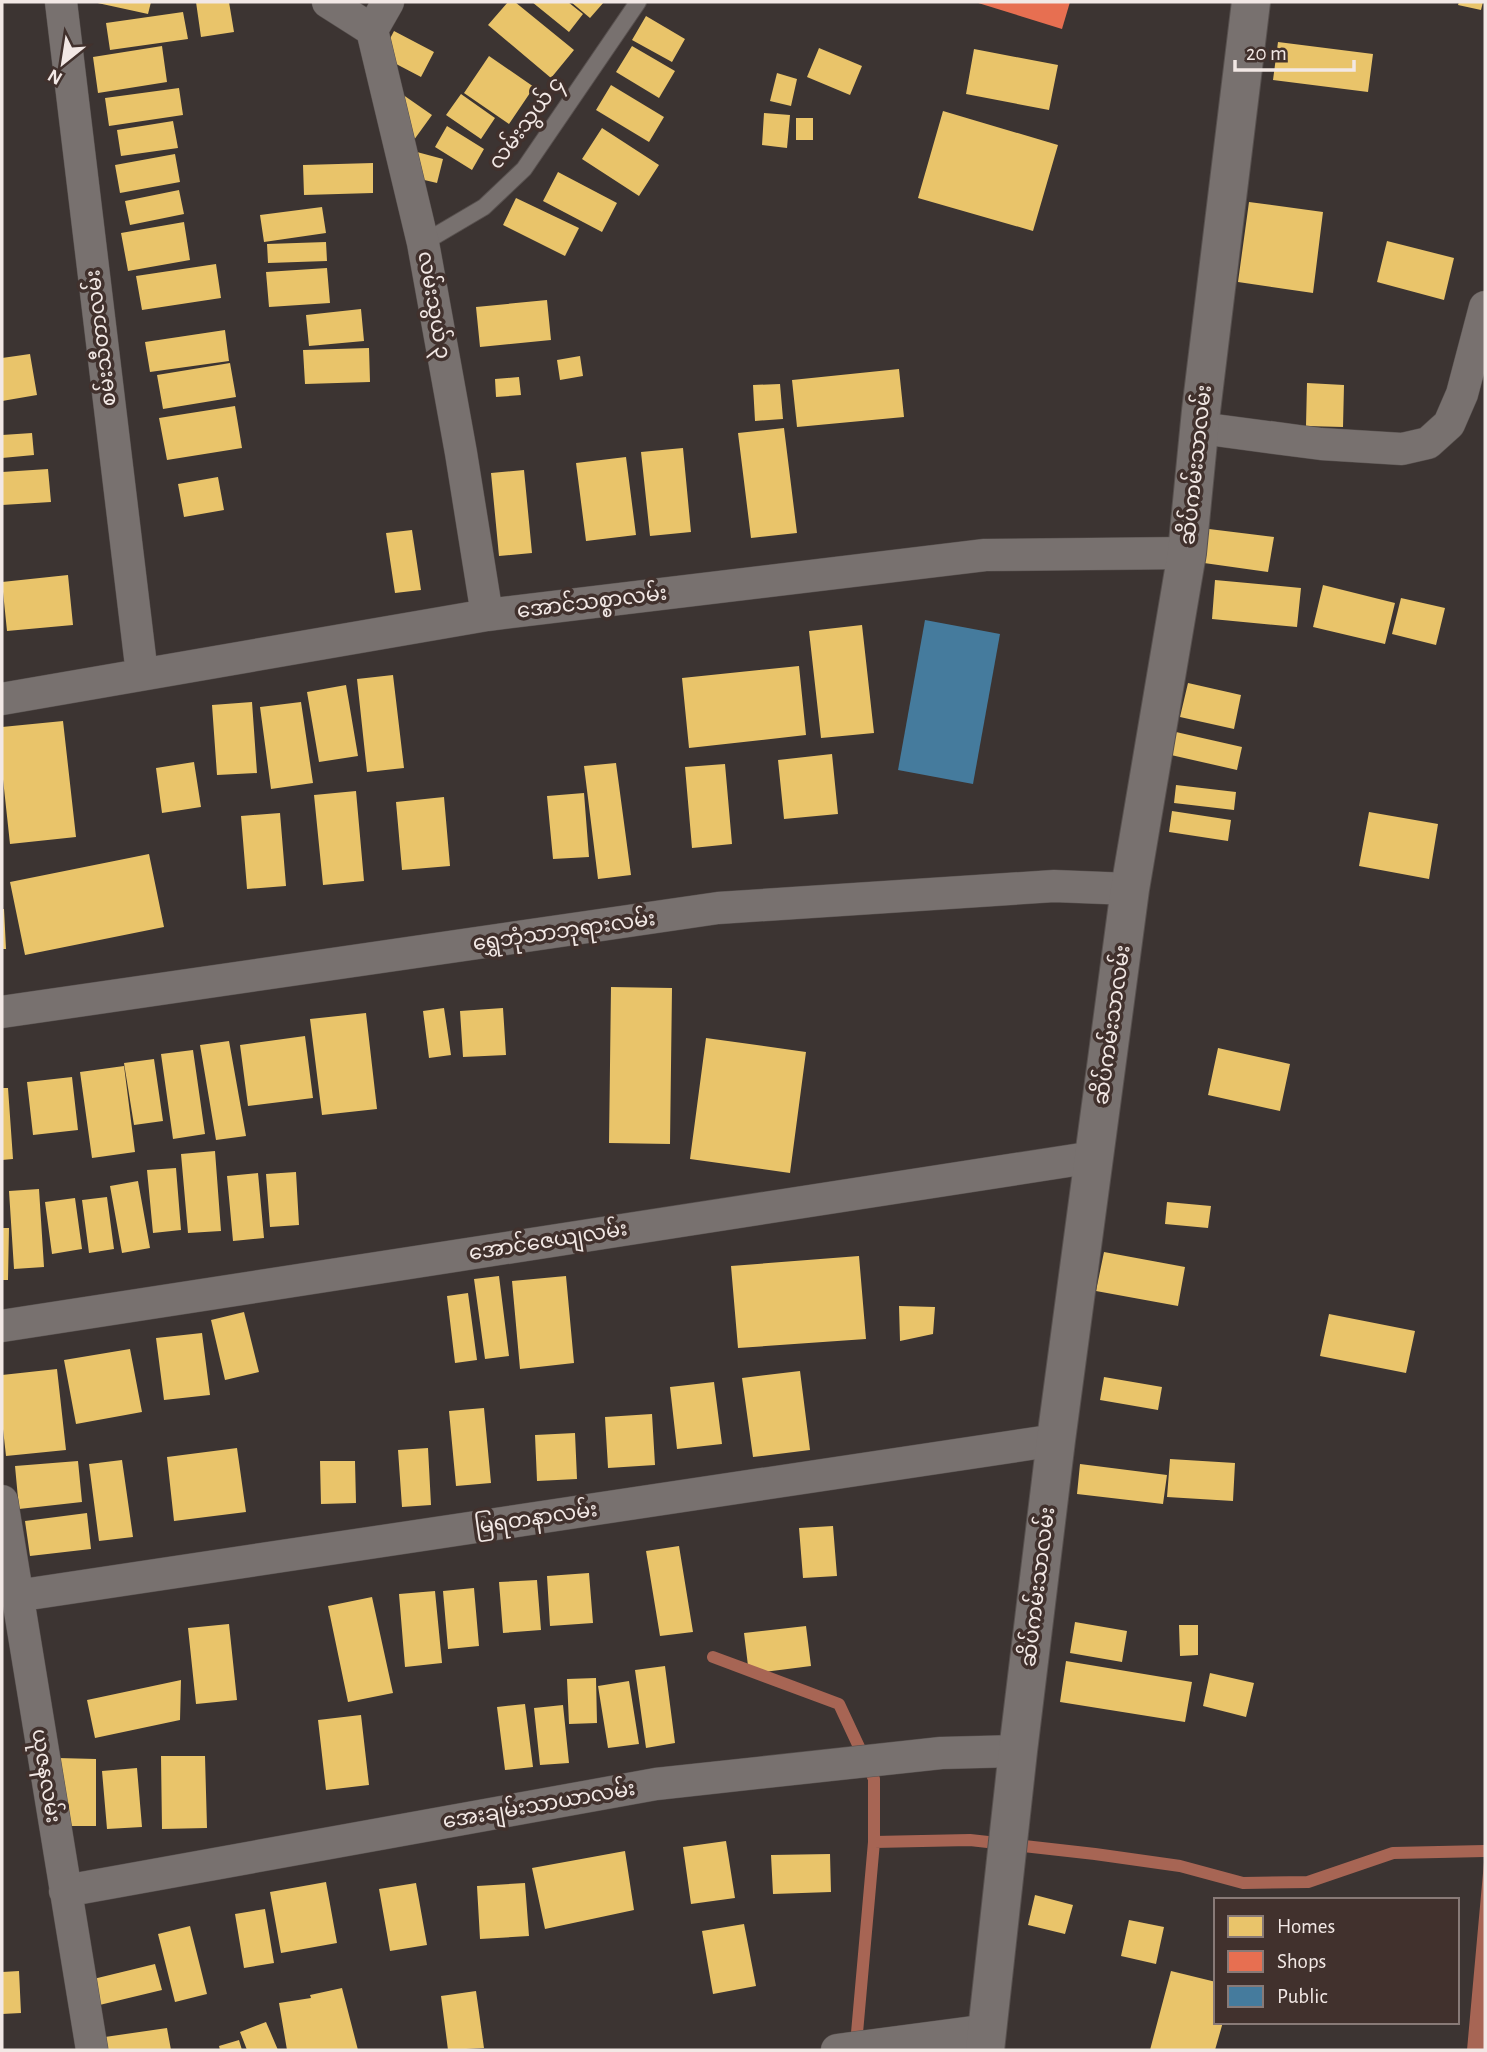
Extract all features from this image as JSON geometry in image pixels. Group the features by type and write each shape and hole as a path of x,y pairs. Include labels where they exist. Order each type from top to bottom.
{"street":[{"name":"စမ်းသီတာလမ်း","path":"61,2 142,674"},
{"path":"328,2 372,30 388,2"},
{"name":"ဆိပ်ကမ်းသာလမ်း","path":"986,2040 1056,1440 1130,889 1187,553 1245,3"},
{"name":"လမ်းသွယ် ၃","path":"372,30 423,243 487,615"},
{"path":"1200,428 1334,445 1402,449 1428,443 1449,424 1462,394 1485,307"},
{"name":"အောင်သစ္စာလမ်း","path":"2,699 487,615 985,555 1187,553"},
{"name":"ရွှေဘုံသာဘုရားလမ်း","path":"2,1012 718,908 1054,886 1130,889"},
{"name":"အောင်ဇေယျလမ်း","path":"2,1326 1094,1157"},
{"name":"မြရတနာလမ်း","path":"16,1596 1056,1440"},
{"name":"ယုဇနလမ်း","path":"2,1501 92,2050"},
{"name":"အေးချမ်းသာယာလမ်း","path":"65,1891 656,1784 941,1753 1018,1752"},
{"path":"837,2050 986,2040"}],"lane":[{"name":"လမ်းသွယ် ၄","path":"423,243 484,207 523,169 638,2"}],"shaded area":[{"path":"1485,1851 1485,2050 1467,2050"}],"building: Homes":[{"path":"93,2 151,2 148,14"},
{"path":"196,2 229,2 234,32 201,37"},
{"path":"508,2 515,2 574,50 551,78 488,25"},
{"path":"532,2 568,2 583,14 569,32"},
{"path":"571,2 604,2 590,18"},
{"path":"1459,2 1483,2 1481,10 1458,5"},
{"path":"183,12 188,39 110,50 106,23"},
{"path":"646,16 685,39 672,62 632,40"},
{"path":"394,31 434,52 421,77 381,56"},
{"path":"1278,42 1373,54 1368,92 1273,80"},
{"path":"162,46 167,82 98,93 93,57"},
{"path":"632,46 675,71 659,98 616,72"},
{"path":"819,48 862,66 850,95 807,77"},
{"path":"974,49 1058,65 1049,110 966,94"},
{"path":"489,56 534,87 509,124 464,93"},
{"path":"777,73 797,79 791,106 770,101"},
{"path":"611,85 664,117 649,142 596,110"},
{"path":"179,88 183,115 109,126 105,98"},
{"path":"399,92 432,115 411,144"},
{"path":"461,94 495,118 481,139 446,115"},
{"path":"943,111 1058,145 1033,231 918,198"},
{"path":"764,113 790,115 787,148 762,145"},
{"path":"796,118 813,118 813,140 796,140"},
{"path":"173,121 178,148 121,156 117,130"},
{"path":"447,126 484,149 472,170 435,147"},
{"path":"602,128 659,165 639,196 582,159"},
{"path":"402,148 443,159 437,183 395,173"},
{"path":"175,154 180,182 120,193 115,165"},
{"path":"373,163 373,193 304,195 303,165"},
{"path":"558,172 617,203 602,232 543,201"},
{"path":"179,190 184,214 130,225 125,201"},
{"path":"516,198 579,228 565,256 503,225"},
{"path":"1249,202 1323,212 1313,293 1238,282"},
{"path":"322,207 326,233 264,242 260,215"},
{"path":"184,222 190,260 128,271 121,233"},
{"path":"1387,241 1454,258 1444,300 1377,282"},
{"path":"326,242 327,261 268,263 267,244"},
{"path":"216,264 221,298 142,310 136,276"},
{"path":"327,268 330,303 269,307 266,272"},
{"path":"547,300 551,340 480,347 476,307"},
{"path":"361,309 364,341 309,346 306,315"},
{"path":"225,330 229,361 150,372 145,342"},
{"path":"369,348 370,382 305,384 303,350"},
{"path":"30,354 37,395 2,401 2,358"},
{"path":"580,356 583,376 560,380 557,360"},
{"path":"230,363 236,397 163,409 157,375"},
{"path":"899,369 904,417 797,427 792,380"},
{"path":"519,377 521,395 496,397 495,379"},
{"path":"1307,383 1344,385 1343,427 1306,426"},
{"path":"780,384 783,419 755,421 753,385"},
{"path":"235,406 242,448 167,460 159,418"},
{"path":"784,428 797,533 751,538 738,433"},
{"path":"32,433 34,455 2,458 2,435"},
{"path":"683,448 691,532 650,536 641,452"},
{"path":"626,457 636,535 586,541 576,463"},
{"path":"48,469 51,502 2,505 2,472"},
{"path":"524,470 532,553 499,556 491,473"},
{"path":"218,477 224,510 184,517 178,484"},
{"path":"1209,529 1274,537 1268,572 1204,563"},
{"path":"412,530 421,590 395,593 386,533"},
{"path":"68,575 73,625 7,631 2,582"},
{"path":"1215,580 1301,588 1297,627 1212,619"},
{"path":"1323,585 1395,603 1385,644 1313,627"},
{"path":"1401,598 1445,608 1436,645 1392,634"},
{"path":"862,625 874,733 821,738 809,631"},
{"path":"799,666 806,735 689,748 682,678"},
{"path":"393,675 404,768 367,772 357,679"},
{"path":"1188,683 1241,695 1234,729 1180,717"},
{"path":"346,685 358,756 319,762 307,692"},
{"path":"252,702 257,773 217,775 212,705"},
{"path":"301,702 313,783 271,789 260,707"},
{"path":"63,721 76,837 10,844 2,770 2,727"},
{"path":"1176,732 1242,747 1237,770 1171,755"},
{"path":"832,754 838,814 784,819 778,760"},
{"path":"194,762 201,807 162,813 156,768"},
{"path":"616,763 631,875 598,879 584,766"},
{"path":"725,764 732,844 692,848 685,767"},
{"path":"1176,785 1236,792 1234,810 1174,803"},
{"path":"356,791 364,881 323,885 314,795"},
{"path":"584,793 589,857 553,859 547,796"},
{"path":"444,797 450,866 402,870 396,802"},
{"path":"1172,811 1231,820 1228,841 1169,832"},
{"path":"1369,812 1438,824 1429,879 1359,866"},
{"path":"280,813 286,886 247,889 241,816"},
{"path":"149,854 164,927 25,955 10,882"},
{"path":"4,909 6,949 2,949"},
{"path":"611,987 672,988 670,1144 609,1143"},
{"path":"444,1008 451,1055 429,1058 423,1011"},
{"path":"503,1008 506,1055 463,1057 460,1011"},
{"path":"366,1013 377,1109 322,1115 310,1019"},
{"path":"305,1036 313,1098 248,1106 240,1045"},
{"path":"706,1038 806,1052 790,1173 690,1159"},
{"path":"229,1041 246,1136 216,1140 200,1045"},
{"path":"1218,1048 1290,1064 1280,1111 1208,1095"},
{"path":"193,1050 205,1134 173,1139 161,1054"},
{"path":"154,1059 163,1121 134,1125 124,1063"},
{"path":"124,1066 135,1152 92,1158 80,1072"},
{"path":"72,1077 78,1130 33,1135 27,1082"},
{"path":"2,1088 8,1088 13,1159 2,1160"},
{"path":"215,1151 221,1231 188,1233 181,1154"},
{"path":"176,1168 181,1230 153,1233 147,1170"},
{"path":"296,1172 299,1225 270,1227 266,1174"},
{"path":"258,1173 264,1238 233,1241 227,1176"},
{"path":"138,1181 150,1248 122,1253 110,1186"},
{"path":"39,1189 44,1267 14,1269 9,1191"},
{"path":"107,1197 114,1249 89,1253 82,1200"},
{"path":"75,1198 82,1249 52,1254 45,1202"},
{"path":"1167,1202 1211,1206 1208,1228 1165,1224"},
{"path":"2,1228 9,1228 8,1280 2,1280"},
{"path":"1104,1252 1185,1267 1178,1306 1096,1291"},
{"path":"859,1256 866,1339 738,1348 731,1266"},
{"path":"499,1276 509,1356 485,1359 474,1279"},
{"path":"566,1276 574,1363 520,1369 512,1281"},
{"path":"468,1293 477,1360 455,1363 447,1296"},
{"path":"899,1306 935,1307 933,1334 900,1341"},
{"path":"244,1312 259,1372 225,1380 211,1320"},
{"path":"1329,1314 1415,1331 1406,1373 1320,1356"},
{"path":"202,1333 210,1395 164,1400 156,1338"},
{"path":"130,1349 142,1412 76,1424 64,1360"},
{"path":"57,1369 66,1450 6,1456 2,1420 2,1375"},
{"path":"800,1371 810,1450 753,1457 742,1378"},
{"path":"1104,1377 1162,1387 1158,1410 1100,1400"},
{"path":"714,1382 722,1444 677,1449 670,1387"},
{"path":"484,1408 491,1483 456,1486 449,1411"},
{"path":"652,1414 655,1465 608,1468 605,1417"},
{"path":"575,1433 577,1479 537,1481 535,1435"},
{"path":"237,1448 246,1512 174,1521 167,1457"},
{"path":"428,1448 431,1505 402,1507 398,1450"},
{"path":"1170,1459 1235,1463 1233,1501 1167,1497"},
{"path":"122,1460 133,1537 99,1541 89,1464"},
{"path":"78,1461 82,1502 19,1509 15,1466"},
{"path":"320,1461 355,1461 356,1503 321,1504"},
{"path":"1080,1464 1167,1475 1163,1504 1077,1494"},
{"path":"87,1513 91,1549 30,1556 25,1521"},
{"path":"833,1526 837,1576 803,1578 799,1528"},
{"path":"679,1546 693,1632 660,1636 646,1551"},
{"path":"589,1573 593,1623 550,1626 547,1576"},
{"path":"537,1580 541,1630 503,1633 499,1582"},
{"path":"474,1588 479,1646 448,1649 443,1591"},
{"path":"435,1591 442,1663 405,1667 399,1594"},
{"path":"372,1597 393,1693 348,1702 328,1606"},
{"path":"1075,1622 1127,1631 1122,1662 1070,1653"},
{"path":"229,1624 237,1700 196,1704 188,1628"},
{"path":"1179,1625 1198,1625 1198,1655 1180,1656"},
{"path":"806,1626 811,1666 749,1674 744,1633"},
{"path":"1066,1661 1192,1682 1185,1722 1060,1702"},
{"path":"665,1666 675,1743 646,1748 635,1670"},
{"path":"1210,1673 1254,1683 1246,1717 1203,1706"},
{"path":"596,1678 597,1723 569,1724 567,1679"},
{"path":"181,1680 180,1720 95,1738 87,1700"},
{"path":"629,1681 639,1744 608,1748 598,1686"},
{"path":"525,1704 533,1767 505,1770 497,1707"},
{"path":"563,1705 569,1763 540,1765 534,1708"},
{"path":"361,1715 369,1785 326,1790 318,1720"},
{"path":"161,1756 205,1756 207,1828 162,1829"},
{"path":"58,1758 96,1759 96,1826 58,1826"},
{"path":"137,1768 142,1827 107,1829 102,1771"},
{"path":"726,1841 735,1898 691,1904 683,1847"},
{"path":"625,1851 634,1910 545,1929 532,1868"},
{"path":"830,1854 831,1892 773,1894 771,1855"},
{"path":"326,1882 337,1943 281,1953 270,1892"},
{"path":"416,1883 427,1945 390,1951 379,1889"},
{"path":"525,1883 529,1936 480,1939 477,1886"},
{"path":"1035,1895 1073,1905 1065,1934 1028,1925"},
{"path":"265,1909 274,1963 244,1968 235,1914"},
{"path":"1129,1920 1164,1927 1156,1964 1121,1956"},
{"path":"744,1924 756,1986 713,1994 702,1931"},
{"path":"190,1926 207,1994 175,2002 158,1934"},
{"path":"155,1964 162,1990 87,2008 81,1982"},
{"path":"19,1971 21,2013 2,2014 2,1972"},
{"path":"1171,1971 1214,1982 1214,2024 1222,2024 1215,2050 1150,2050"},
{"path":"342,1988 358,2050 287,2050 279,2003 311,1998 310,1995"},
{"path":"476,1991 484,2048 448,2050 441,1996"},
{"path":"266,2022 278,2050 247,2050 240,2032"},
{"path":"167,2028 171,2050 100,2050 98,2038"},
{"path":"239,2040 242,2050 220,2050 219,2046"}],"building: Shops":[{"path":"975,2 1070,2 1062,29"}],"building: Public":[{"path":"925,620 1000,634 973,784 898,770"}],"waterway":[{"path":"713,1657 839,1704 874,1779 874,1842 856,2044 852,2046"},
{"path":"874,1842 970,1840 1180,1866 1243,1883 1308,1882 1393,1853 1485,1851"}]}
